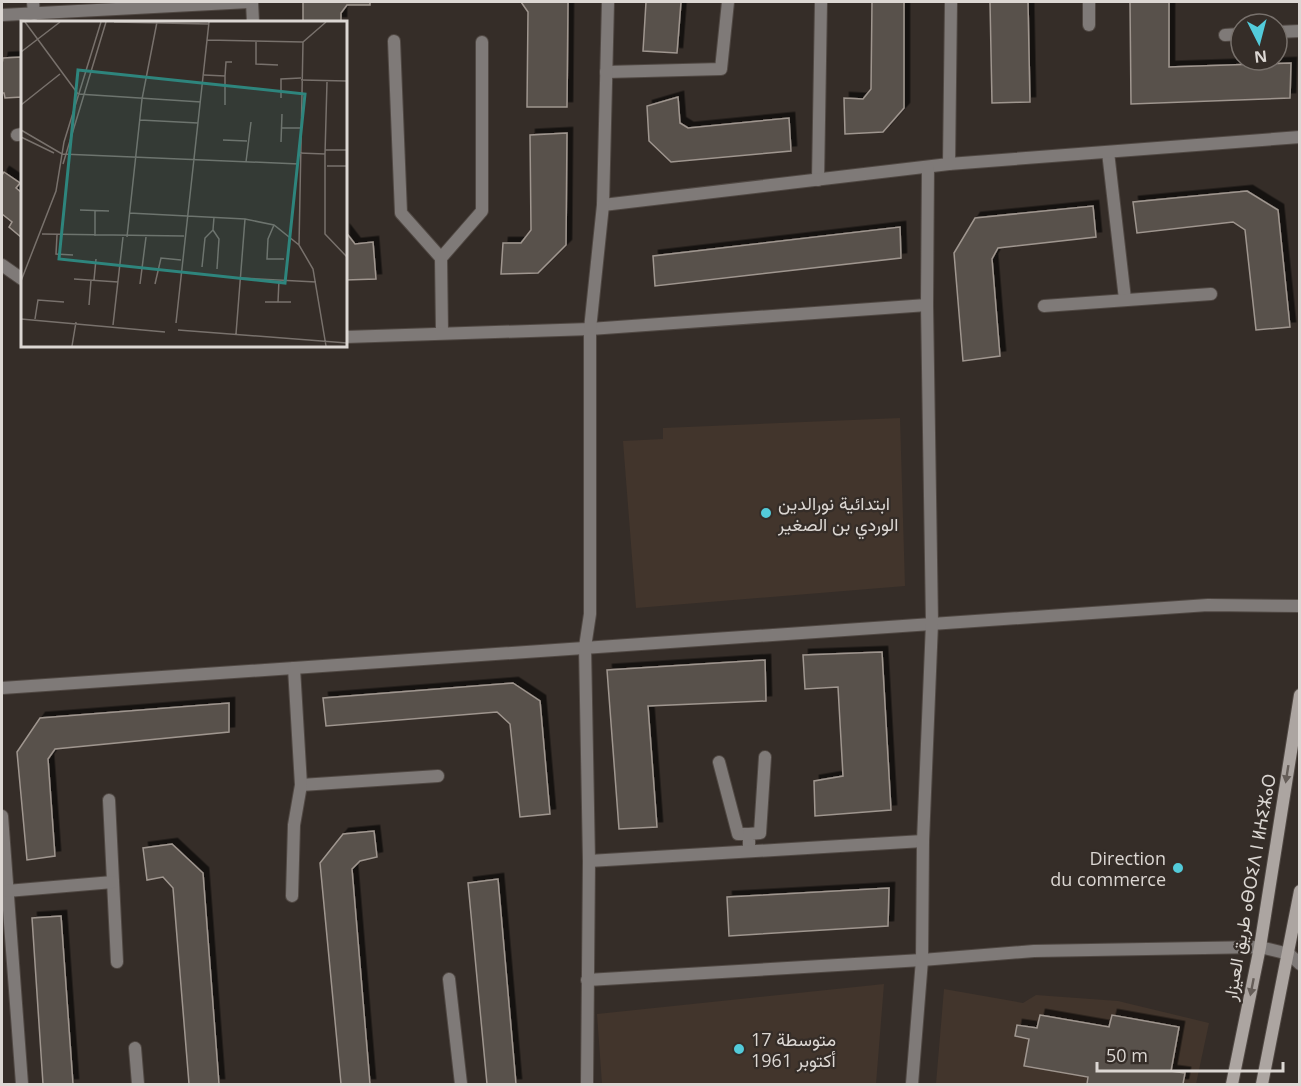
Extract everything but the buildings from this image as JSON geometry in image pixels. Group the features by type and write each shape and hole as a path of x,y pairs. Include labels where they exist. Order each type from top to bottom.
{"main road":[{"name":"طريق العيزار ⴰⴱⵔⵉⴷ ⵏ ⵍⵄⵉⵣⴰⵔ","path":"1232,1084 1260,947 1299,695"},
{"path":"1262,1084 1289,954 1299,891"}],"street":[{"path":"2,15 34,8 251,2 253,21"},
{"path":"587,1084 589,861 585,647 590,615 590,328 603,205 608,2"},
{"path":"606,72 721,69 728,2"},
{"path":"818,180 821,2"},
{"path":"949,164 951,2"},
{"path":"1089,2 1089,25"},
{"path":"1225,35 1229,35"},
{"path":"394,41 401,213 441,258 442,332"},
{"path":"441,258 482,211 482,42"},
{"path":"603,205 949,164 1299,137"},
{"path":"1108,152 1125,299"},
{"path":"912,1084 922,960 923,841 932,623 927,305 928,167"},
{"path":"2,265 21,278"},
{"path":"1044,306 1211,294"},
{"path":"346,337 590,328 927,305"},
{"path":"2,688 1208,605 1299,606"},
{"path":"292,896 294,825 301,785 294,668"},
{"path":"719,762 738,834 760,833 765,757"},
{"path":"301,785 438,776"},
{"path":"109,800 117,962"},
{"path":"2,816 22,1084"},
{"path":"748,834 749,851"},
{"path":"589,861 923,841"},
{"path":"7,891 113,882"},
{"path":"587,980 1034,951 1260,947 1289,954 1299,964"},
{"path":"450,979 461,1084"},
{"path":"135,1048 138,1084"}],"shaded area":[{"name":"ابتدائية نورالدين الوردي بن الصغير","path":"900,418 905,586 636,608 623,441 663,439 663,428"},
{"name":"متوسطة 17 أكتوبر 1961","path":"884,984 876,1084 602,1084 597,1014"},
{"path":"944,989 1023,1003 1036,995 1118,1001 1209,1023 1196,1084 936,1084"}],"place":[{"name":"ابتدائية نورالدين الوردي بن الصغير","path":"766,513"},
{"name":"Direction du commerce","path":"1178,868"},
{"name":"متوسطة 17 أكتوبر 1961","path":"739,1049"}]}
